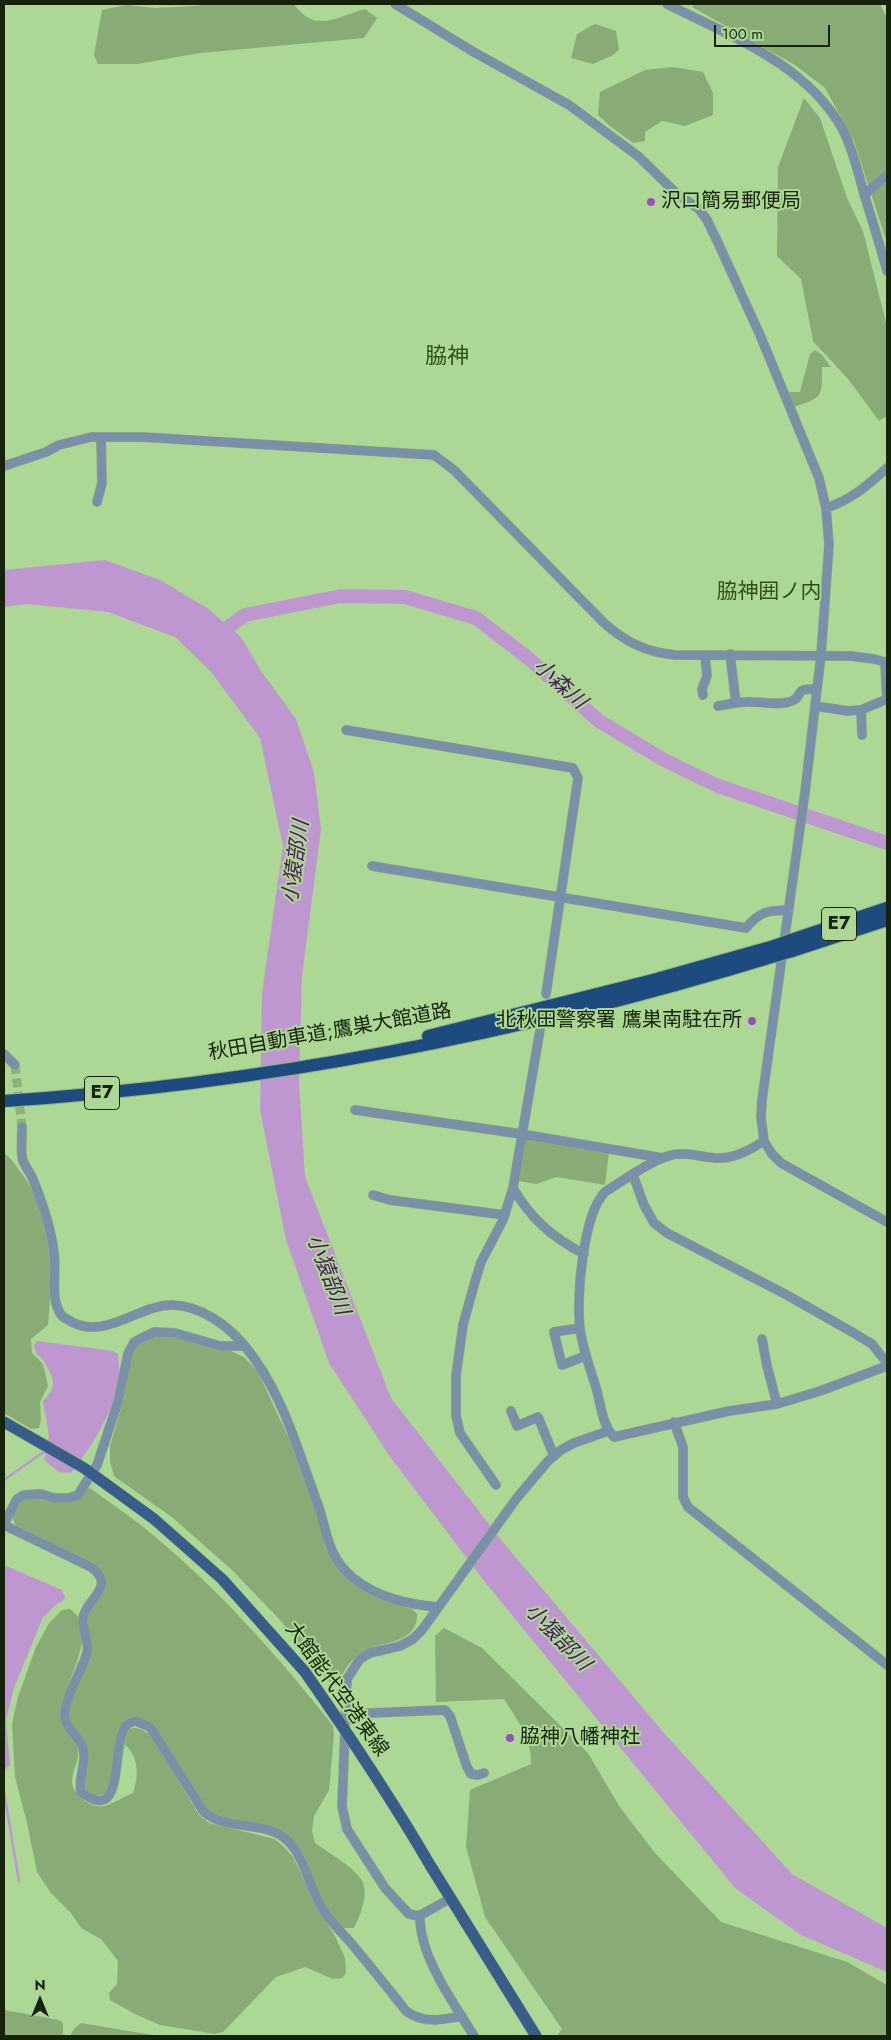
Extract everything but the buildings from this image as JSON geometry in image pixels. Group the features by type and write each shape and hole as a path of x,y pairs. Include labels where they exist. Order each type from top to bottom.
{"highway":[{"name":"秋田自動車道;鷹巣大館道路","path":"792,946 887,908"},
{"name":"秋田自動車道;鷹巣大館道路","path":"4,1102 201,1078 367,1053 703,967 774,951 887,920"},
{"name":"秋田自動車道;鷹巣大館道路","path":"4,1093 201,1078"}],"main road":[{"name":"大館能代空港東線","path":"4,1422 84,1468 154,1519 222,1579 304,1672 352,1738 536,2036"}],"street":[{"path":"395,4 472,52 569,105 638,156 677,194 699,209 707,220 760,335 820,478 826,508 829,545 821,655 765,1070 761,1116 764,1141 772,1154 781,1163 887,1222"},
{"path":"667,4 777,61 816,93 831,110 844,131 854,158 887,271"},
{"path":"864,194 887,175"},
{"path":"4,466 59,446 91,437 142,437 434,455 454,470 616,634 634,645 657,653 821,655 874,658 886,661 887,699 861,710 848,711 815,706"},
{"path":"97,502 102,483 101,437"},
{"path":"826,508 853,496 887,468"},
{"path":"703,695 702,689 706,676 705,654"},
{"path":"730,654 736,703"},
{"path":"718,706 736,703 791,702 797,698 799,692 804,688 817,689"},
{"path":"861,710 862,735"},
{"path":"346,730 573,768 578,778 546,994"},
{"path":"372,866 746,928 765,911 788,910"},
{"path":"496,1485 460,1433 456,1416 456,1376 463,1325 474,1285 482,1262 505,1215 513,1188 540,1030"},
{"path":"4,1054 15,1066"},
{"path":"354,1110 521,1134 663,1158"},
{"path":"22,1127 22,1159 32,1176 46,1216 55,1254 56,1302 62,1316 76,1324 89,1326 108,1325 173,1305 190,1309 228,1327 261,1367 285,1416 320,1510 328,1544 339,1562 352,1577 392,1600 437,1607"},
{"path":"633,1175 644,1206 654,1223 667,1233 785,1294 872,1344 887,1365 820,1391 777,1404 674,1422 614,1437 608,1431 597,1389 585,1356 580,1328 580,1274 598,1199 605,1192 633,1175 674,1154 721,1158 744,1153 764,1141"},
{"path":"513,1188 524,1206 543,1227 559,1241 584,1254"},
{"path":"373,1196 390,1200 505,1215"},
{"path":"580,1328 554,1332 562,1365 585,1356"},
{"path":"244,1346 220,1346 175,1333 154,1332 134,1342 128,1354 118,1402 97,1465 78,1495 69,1498 54,1498 41,1494 24,1495 16,1499 4,1524 91,1567 98,1572 101,1580 101,1590 83,1619 88,1651 66,1707 64,1718 83,1744 85,1756 79,1784 80,1792 89,1798 98,1800 108,1796 114,1786 121,1732 126,1724 136,1721 150,1727 204,1812 212,1819 270,1830 289,1841 298,1854 324,1911 406,2011 414,2017 426,2020 462,2016"},
{"path":"762,1338 777,1404"},
{"path":"511,1411 517,1426 538,1417 554,1456"},
{"path":"674,1422 683,1447 683,1497 688,1507 887,1665"},
{"path":"451,1898 420,1915 409,1914 384,1888 347,1829 342,1806 347,1679 360,1659 370,1653 400,1646 413,1639 422,1630 516,1499 554,1456 574,1443 608,1431"},
{"path":"346,1714 445,1710 450,1716 471,1774 478,1775 484,1773"},
{"path":"420,1915 422,1935 428,1954 474,2036"}],"green space":[{"path":"208,4 294,4 310,19 318,21 336,19 365,9 377,18 364,38 200,53 138,64 98,64 94,55 102,10 126,5 155,8"},
{"path":"695,4 880,4 887,18 887,243 854,141 825,88 795,65 692,7"},
{"path":"595,24 616,31 619,50 613,55 593,64 571,58 577,34"},
{"path":"673,67 703,72 713,93 713,115 685,126 662,121 645,132 645,141 633,143 598,115 600,92 645,70"},
{"path":"804,98 820,118 847,198 863,231 887,327 887,416 879,421 849,380 813,341 801,279 777,256 778,167"},
{"path":"815,350 822,355 831,367 822,367 822,385 819,395 811,401 794,407 789,392 800,392 810,354"},
{"path":"525,1137 609,1152 605,1185 557,1177 536,1184 518,1181"},
{"path":"4,1153 14,1163 39,1205 45,1224 50,1264 48,1325 31,1339 32,1353 43,1364 48,1386 40,1402 41,1420 39,1428 31,1429 4,1413"},
{"path":"154,1335 173,1335 210,1347 229,1350 245,1358 258,1372 290,1441 319,1518 325,1547 341,1571 361,1588 387,1602 412,1609 417,1614 416,1624 412,1631 398,1640 360,1654 349,1664 339,1684 332,1685 280,1620 232,1570 173,1518 114,1476 110,1462 110,1446 124,1399 131,1356 138,1344"},
{"path":"90,1488 130,1516 194,1571 267,1646 333,1726 334,1735 329,1790 314,1816 312,1831 315,1843 355,1872 363,1883 364,1900 354,1928 344,1928 332,1917 281,1831 216,1817 207,1810 152,1723 138,1719 128,1720 121,1726 115,1745 111,1782 104,1794 95,1796 82,1787 88,1755 69,1723 68,1715 70,1703 90,1651 88,1613 104,1579 16,1526 13,1513 14,1508 18,1504 28,1498 42,1497 57,1500"},
{"path":"70,1609 79,1619 83,1631 82,1644 67,1689 61,1715 64,1726 75,1742 78,1752 72,1781 75,1791 88,1803 100,1806 108,1805 133,1793 137,1773 135,1760 133,1754 124,1744 127,1730 137,1728 146,1732 152,1737 199,1815 209,1823 275,1839 293,1857 317,1907 335,1936 345,1958 346,1973 342,1978 333,1979 305,1967 276,1977 223,2032 215,2034 160,2025 110,2000 109,1993 117,1984 118,1961 101,1939 81,1928 71,1913 51,1893 37,1872 15,1777 12,1724 18,1697 36,1647 49,1623 62,1610"},
{"path":"444,1628 482,1648 588,1753 619,1806 655,1853 721,1922 847,1962 887,1985 887,2036 557,2036 562,2029 485,1917 466,1847 470,1790 531,1764 529,1746 519,1722 504,1699 436,1702 435,1636"},
{"path":"4,2010 59,2020 63,2023 63,2036 4,2036"},
{"path":"81,2023 158,2036 70,2036"}],"water":[{"name":"小猿部川","path":"105,560 160,580 207,608 241,637 261,671 296,719 314,772 321,829 302,976 299,1083 305,1177 391,1398 502,1541 664,1733 792,1874 887,1928 887,1972 801,1935 735,1888 485,1582 391,1458 329,1363 286,1240 260,1110 262,993 283,846 260,738 211,672 175,637 108,612 27,604 4,607 4,570"},
{"path":"37,1341 113,1351 118,1354 119,1381 111,1408 92,1443 71,1473 59,1472 44,1460 49,1436 43,1401 53,1384 49,1371 35,1349 34,1345"},
{"path":"4,1565 62,1590 65,1597 43,1617 14,1688 6,1720 10,1765 4,1770"}],"waterway":[{"name":"小森川","path":"224,630 245,615 341,596 405,597 476,618 528,658 599,721 664,760 718,786 887,843"},
{"path":"4,1480 45,1451"},
{"path":"4,1792 19,1881"}],"tunnel":[{"path":"15,1065 22,1127"}],"place":[{"name":"沢口簡易郵便局","path":"651,202"},
{"name":"北秋田警察署 鷹巣南駐在所","path":"752,1021"},
{"name":"脇神八幡神社","path":"510,1738"}],"district":[{"name":"脇神","path":"447,358"},
{"name":"脇神囲ノ内","path":"769,593"}]}
